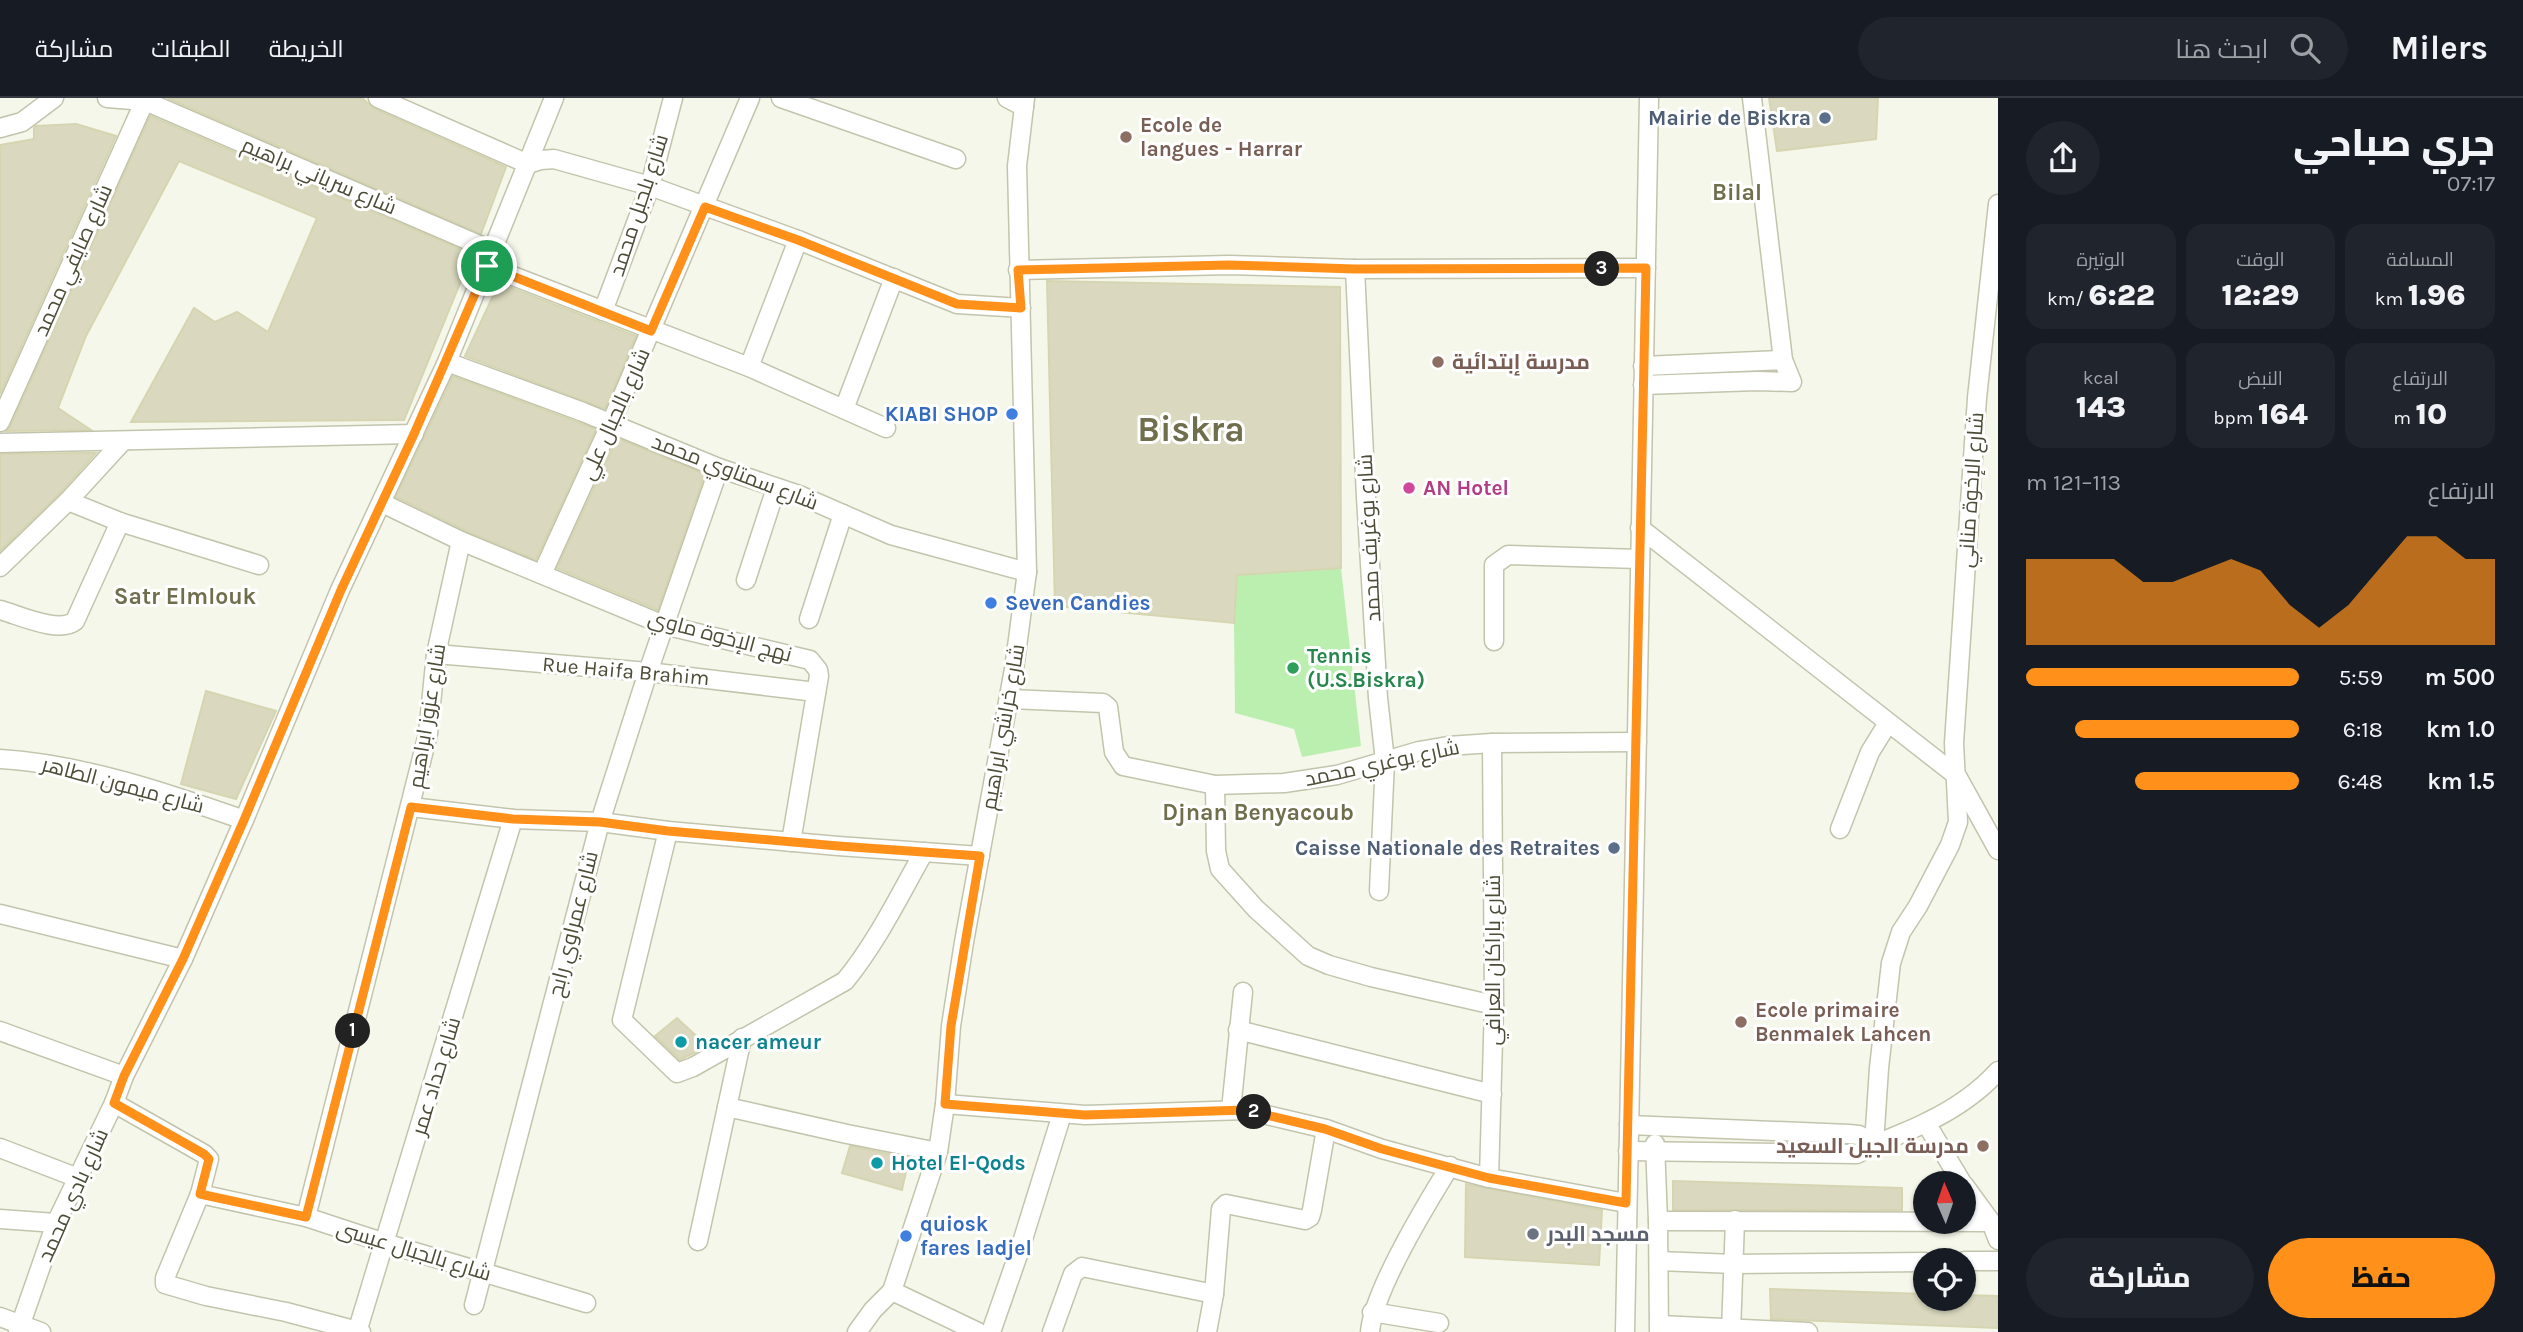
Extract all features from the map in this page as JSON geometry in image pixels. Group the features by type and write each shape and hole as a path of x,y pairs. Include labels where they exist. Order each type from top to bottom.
{"street":[{"path":"0,128 22,122 54,98"},
{"name":"شارع سرياني براهيم","path":"107,98 146,99 603,311 749,367 886,428"},
{"path":"378,98 528,164 554,159 650,186 798,240 957,304 1021,308"},
{"name":"شارع بادي محمد","path":"20,1328 56,1223 114,1103 124,1076 183,959 341,590 447,362 554,98"},
{"name":"شارع بلجبل محمد","path":"603,311 650,186 673,98"},
{"name":"شارع بالجبال علي","path":"542,574 611,423 750,98"},
{"path":"781,98 956,159"},
{"path":"1007,98 1025,102"},
{"path":"1625,1332 1648,98"},
{"path":"1643,385 1791,382 1783,360 1752,98"},
{"name":"شارع صايفي محمد","path":"0,422 146,99"},
{"name":"شارع خراشي ابراهيم","path":"857,1332 873,1310 892,1291 937,1152 945,1104 951,1026 1009,699 1027,572 1017,166 1025,102"},
{"name":"شارع الإخوة مناني","path":"1866,1139 1879,1068 1891,963 1901,932 1918,906 1956,833 1958,822 1954,743 1977,398 1998,204"},
{"path":"749,367 798,240"},
{"path":"1018,270 1229,265 1355,269 1646,268"},
{"name":"شارع بوغريف محمد","path":"1355,269 1378,698 1385,761 1379,891"},
{"path":"844,409 894,278"},
{"path":"1643,366 1783,360"},
{"name":"شارع سمتاوي محمد","path":"447,362 611,423 891,535 1027,572"},
{"path":"0,443 414,434"},
{"path":"0,567 68,501 123,441"},
{"name":"شارع عمراوي رابح","path":"474,1305 600,822 648,672 719,468"},
{"path":"746,580 776,488"},
{"path":"68,501 120,522 258,565"},
{"name":"نهج الإخوة ماوي","path":"382,503 461,541 664,625 810,660 818,670 816,692 792,842"},
{"path":"809,619 843,514"},
{"path":"0,610 56,626 69,626 75,621 120,522"},
{"path":"1640,528 1957,776 1998,850"},
{"name":"شارع عزوز ابراهيم","path":"306,1217 428,734 436,654 461,541"},
{"path":"1494,641 1494,565 1499,559 1508,555 1639,559"},
{"name":"Rue Haifa Brahim","path":"436,654 648,672 816,692"},
{"name":"شارع بوغري محمد","path":"1009,699 1102,703 1108,708 1114,752 1123,766 1215,785 1284,783 1337,775 1419,751 1492,743 1637,742"},
{"path":"1840,829 1870,752 1888,723"},
{"name":"شارع باراكان العرافي","path":"1489,1178 1494,1005 1492,743"},
{"name":"شارع ميمون الطاهر","path":"0,759 39,761 173,796 244,820"},
{"path":"1215,785 1216,850 1220,869 1256,909 1308,956 1371,977 1494,1005"},
{"path":"411,807 513,819 600,822 668,831 980,856"},
{"name":"شارع حداد عمر","path":"358,1332 513,819"},
{"path":"668,831 622,1020 677,1073 693,1067 845,981 880,931 924,852"},
{"path":"0,914 183,959"},
{"path":"1231,1110 1243,992"},
{"path":"1238,1030 1492,1094"},
{"path":"0,1031 124,1076"},
{"path":"698,1241 742,1038"},
{"path":"1629,1125 1866,1139 1926,1123 1982,1088 1998,1071"},
{"path":"114,1103 209,1159 200,1194 166,1275 165,1284 358,1332"},
{"path":"945,1104 1062,1114 1231,1110 1269,1115 1489,1178 1626,1203"},
{"path":"727,1107 937,1152"},
{"path":"990,1332 1019,1252 1062,1114"},
{"path":"1926,1123 1954,1171"},
{"path":"1653,1126 1656,1153 1659,1329 1808,1332"},
{"path":"1207,1332 1214,1294 1220,1209 1226,1204 1305,1220 1310,1217 1325,1129"},
{"path":"1628,1151 1857,1154 1866,1139"},
{"path":"0,1148 78,1178"},
{"path":"1370,1332 1372,1312 1395,1264 1450,1166"},
{"name":"شارع بالجبال عيسى","path":"200,1194 306,1217 586,1303"},
{"path":"1976,1202 1990,1222 1998,1240"},
{"path":"0,1219 56,1223"},
{"path":"1731,1331 1735,1220"},
{"path":"1658,1221 1990,1222"},
{"path":"1658,1261 1734,1264 1913,1262"},
{"path":"1976,1261 1998,1261"},
{"path":"1052,1332 1073,1273 1082,1268 1214,1294"},
{"path":"892,1291 978,1332"},
{"path":"1372,1312 1439,1322"},
{"path":"0,1317 20,1328 41,1332"}],"green space":[{"name":"Tennis (U.S.Biskra)","path":"1341,568 1361,746 1302,757 1294,729 1235,713 1234,623 1237,575"}],"building":[{"path":"167,98 362,98 373,108 506,167 481,234"},
{"name":"Mairie de Biskra","path":"1769,98 1878,98 1876,139 1777,151"},
{"path":"150,116 472,254 404,420 131,422 194,308 215,322 237,312 268,332 317,218 179,161 86,336 58,408 91,430 6,431"},
{"path":"76,124 116,136 0,394 0,145 34,139 36,126"},
{"path":"1047,281 1340,287 1341,568 1237,575 1234,623 1055,606"},
{"path":"499,283 636,336 605,409 465,356"},
{"path":"453,376 596,429 536,560 466,531 396,497"},
{"path":"617,438 705,474 658,610 557,568"},
{"path":"96,453 60,493 0,551 0,454"},
{"path":"206,691 276,711 236,799 181,784"},
{"name":"nacer ameur","path":"677,1018 707,1046 680,1060 655,1036"},
{"name":"Hotel El-Qods","path":"850,1146 909,1158 902,1190 842,1173"},
{"path":"1673,1181 1902,1188 1902,1210 1673,1210"},
{"name":"مسجد البدر","path":"1466,1184 1602,1210 1599,1265 1465,1257"},
{"path":"1770,1289 1913,1294 1913,1311 1976,1311 1976,1295 1998,1296 1998,1328 1771,1319"}],"place":[{"name":"Mairie de Biskra","path":"1825,118"},
{"name":"Ecole de langues - Harrar","path":"1126,137"},
{"name":"مدرسة إبتدائية","path":"1438,362"},
{"name":"KIABI SHOP","path":"1012,414"},
{"name":"AN Hotel","path":"1409,488"},
{"name":"Seven Candies","path":"991,603"},
{"name":"Tennis (U.S.Biskra)","path":"1293,668"},
{"name":"Caisse Nationale des Retraites","path":"1614,848"},
{"name":"Ecole primaire Benmalek Lahcen","path":"1741,1022"},
{"name":"nacer ameur","path":"681,1042"},
{"name":"مدرسة الجيل السعيد","path":"1983,1146"},
{"name":"Hotel El-Qods","path":"877,1163"},
{"name":"مسجد البدر","path":"1533,1234"},
{"name":"quiosk fares ladjel","path":"906,1236"}],"district":[{"name":"Bilal","path":"1737,192"},
{"name":"Biskra","path":"1191,429"},
{"name":"Satr Elmlouk","path":"185,596"},
{"name":"Djnan Benyacoub","path":"1258,812"}],"route":[{"path":"705,207 798,240 957,304 1021,308 1018,270 1229,265 1355,269 1646,268 1626,1203 1489,1178 1382,1149 1325,1129 1246,1110 1085,1115 945,1104 951,1026 980,856 668,831 600,822 513,819 411,807 306,1217 200,1194 209,1159 114,1103 124,1076 183,959 341,590 447,362 487,266 651,331 705,207"}]}
